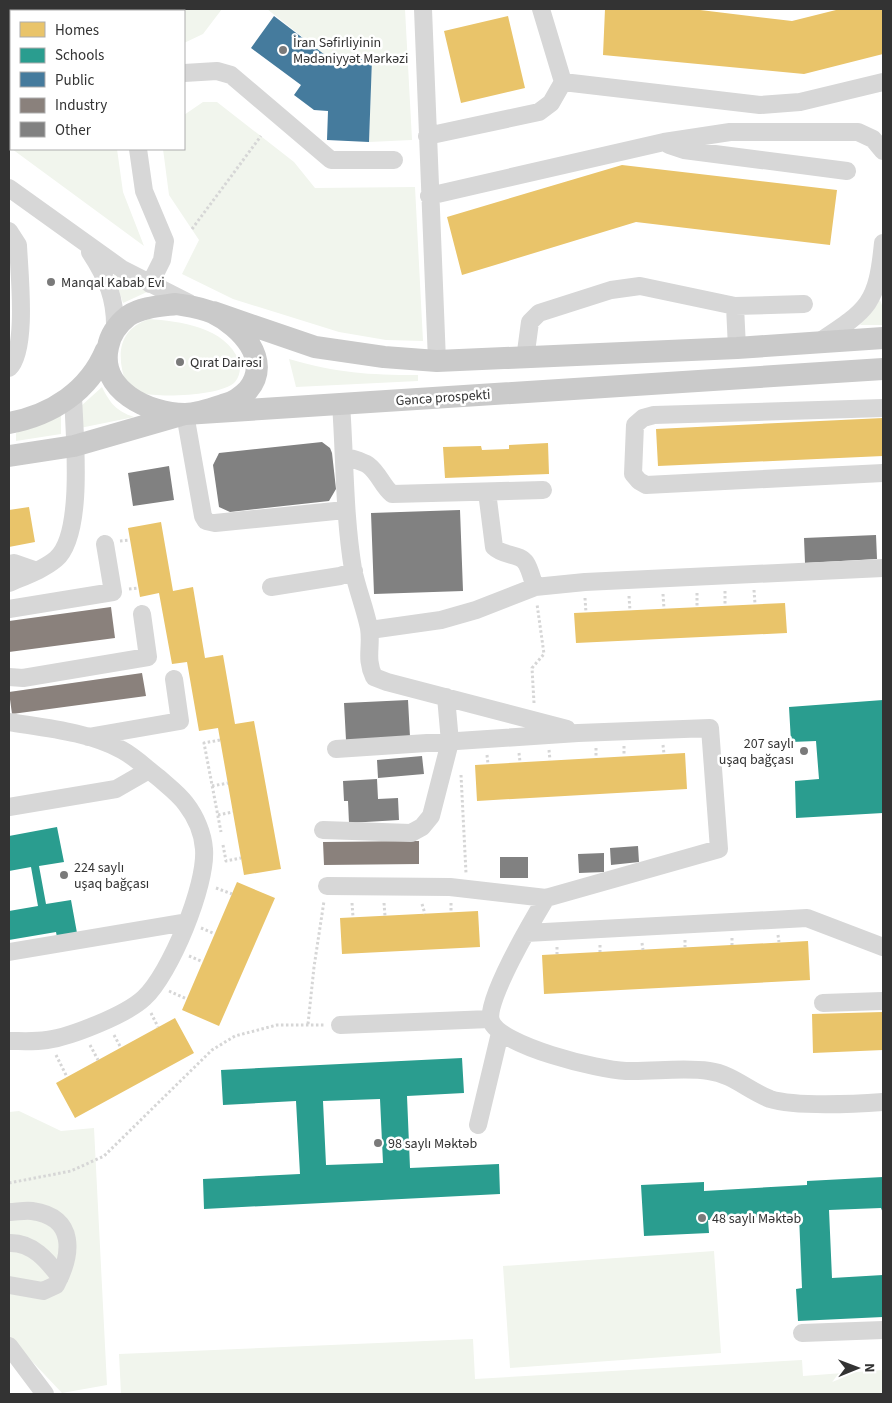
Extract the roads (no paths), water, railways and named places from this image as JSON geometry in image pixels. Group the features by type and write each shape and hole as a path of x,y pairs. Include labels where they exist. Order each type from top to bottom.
{"main road":[{"path":"9,423 42,413 73,395 94,375 111,337 129,316 142,310 176,304 206,310 315,347 384,358 437,361 525,359 883,338"},
{"path":"111,337 107,371 114,383 124,394 155,408 186,414 231,403 244,394 256,378 256,359 248,342 234,326 206,310"},
{"name":"Gəncə prospekti","path":"9,456 74,446 186,414 883,369"}],"street":[{"path":"424,9 429,196 437,361"},
{"path":"427,136 539,112 551,103 562,82 541,9"},
{"path":"185,72 217,71 230,75 331,160 394,160"},
{"path":"562,82 760,105 800,102 883,82"},
{"path":"730,132 760,105"},
{"path":"429,196 664,142 730,132 858,132 873,139 883,151"},
{"path":"664,142 684,150 846,171"},
{"path":"138,150 144,191 165,241 162,260 150,284"},
{"path":"9,188 122,269 206,310"},
{"path":"9,231 18,245 14,267 20,344 14,363 9,368"},
{"path":"819,342 856,317 873,295 880,274 883,243"},
{"path":"86,245 110,286 115,310 111,337"},
{"path":"525,359 530,322 540,313 611,290 640,286 735,306 804,304"},
{"path":"735,306 737,348"},
{"path":"9,583 37,571 57,558 69,540 74,520 73,395"},
{"path":"341,404 345,456 345,510 354,571 370,630 369,667 374,677 578,732"},
{"path":"883,408 654,415 643,418 635,425 633,474 646,485 883,472"},
{"path":"186,414 203,516 206,521 215,524 345,510"},
{"path":"345,456 368,464 376,473 384,488 392,494 544,490"},
{"path":"487,492 494,547 501,554 518,556 526,562 534,587"},
{"path":"9,609 113,592 105,544"},
{"path":"9,564 14,563 37,571"},
{"path":"370,630 441,620 476,610 534,587 584,582 883,568"},
{"path":"271,587 340,576 354,571"},
{"path":"9,678 22,678 148,657 142,614"},
{"path":"88,737 180,721 174,678"},
{"path":"323,830 411,833 422,827 431,816 454,742 446,697"},
{"path":"9,722 88,737 122,750 149,770 186,804 198,825 204,849 203,872 187,922 174,950 143,999 106,1020 48,1040 9,1041"},
{"path":"327,886 382,885 467,889 546,898 719,848 710,728 578,732 336,749"},
{"path":"9,807 116,790 149,770"},
{"path":"478,1125 495,1026 494,998 526,933 546,898"},
{"path":"526,933 807,918 883,947"},
{"path":"9,952 187,922"},
{"path":"823,1003 883,1001"},
{"path":"340,1025 495,1026 517,1042 558,1057 600,1067 624,1071 708,1070 726,1075 771,1099 791,1102 883,1102"},
{"path":"9,1205 53,1217 64,1226 68,1246 65,1268 56,1286 43,1291 9,1285"},
{"path":"9,1212 32,1211"},
{"path":"9,1243 33,1249 51,1264 60,1277"},
{"path":"802,1333 883,1330"},
{"path":"9,1346 16,1361 45,1394"}],"place":[{"name":"İran Səfirliyinin Mədəniyyət Mərkəzi","path":"283,50"},
{"name":"Manqal Kabab Evi","path":"51,282"},
{"name":"Qırat Dairəsi","path":"180,362"},
{"name":"207 saylı uşaq bağçası","path":"804,751"},
{"name":"224 saylı uşaq bağçası","path":"64,875"},
{"name":"98 saylı Məktəb","path":"378,1143"},
{"name":"48 saylı Məktəb","path":"702,1218"}]}
